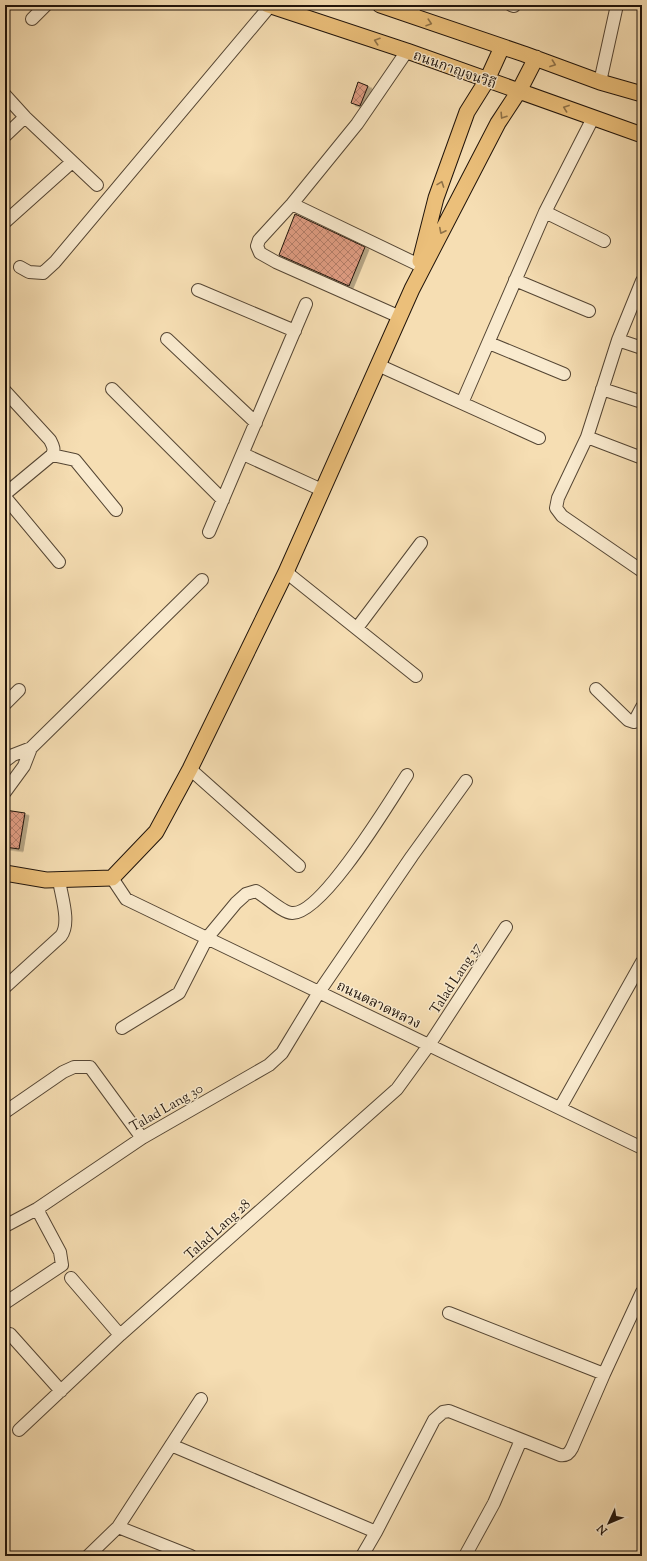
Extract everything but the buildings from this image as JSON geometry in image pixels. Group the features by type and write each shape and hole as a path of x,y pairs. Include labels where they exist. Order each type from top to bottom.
{"main road":[{"path":"380,5 413,11 502,47 600,82 642,94"},
{"name":"ถนนกาญจนวิถี","path":"269,6 407,51 642,135"},
{"path":"412,289 436,198 467,112 487,80 502,47"},
{"path":"5,873 46,880 112,878 156,832 190,769 286,572 412,289 498,123 519,91 536,58"}],"street":[{"path":"32,19 46,5"},
{"path":"600,82 617,5"},
{"path":"20,267 29,272 43,273 55,262 269,6"},
{"path":"400,317 276,262 260,253 257,246 259,240 292,204 357,124 407,51"},
{"path":"5,95 25,117 97,185"},
{"path":"5,136 25,117"},
{"path":"462,403 545,212 593,118"},
{"path":"5,222 72,162"},
{"path":"292,204 419,265"},
{"path":"545,212 604,241"},
{"path":"516,280 589,311"},
{"path":"642,281 618,340 587,437 558,498 557,511 642,571"},
{"path":"198,290 295,331"},
{"path":"209,532 306,304"},
{"path":"167,339 256,423"},
{"path":"618,340 642,348"},
{"path":"488,343 564,374"},
{"path":"378,365 539,438"},
{"path":"112,389 223,500"},
{"path":"602,389 642,402"},
{"path":"5,391 54,446 54,452 52,455 5,494"},
{"path":"587,437 642,458"},
{"path":"242,454 322,490"},
{"path":"52,455 75,460 116,510"},
{"path":"5,497 59,562"},
{"path":"357,628 421,543"},
{"path":"286,572 416,676"},
{"path":"5,761 13,755 31,748 202,580"},
{"path":"596,689 628,720 634,722 642,707"},
{"path":"5,704 19,690"},
{"path":"5,792 24,766 31,748"},
{"path":"190,769 299,866"},
{"path":"122,1028 179,993 207,938 236,903 250,892 256,891 262,894 288,913 294,914 310,905 321,896 350,861 407,775"},
{"name":"Talad Lang 30","path":"5,1226 37,1209 142,1138 269,1065 282,1053 319,992 412,856 466,781"},
{"name":"ถนนตลาดหลวง","path":"112,878 126,899 642,1148"},
{"path":"5,987 61,936 65,930 65,913 59,880"},
{"name":"Talad Lang 37","path":"429,1045 506,927"},
{"path":"560,1108 642,962"},
{"name":"Talad Lang 28","path":"19,1430 120,1335 397,1089 429,1045"},
{"path":"5,1112 63,1072 74,1067 90,1067 142,1138"},
{"path":"5,1303 62,1265 60,1252 37,1209"},
{"path":"71,1278 120,1335"},
{"path":"362,1556 434,1420 440,1413 449,1411 560,1454 569,1454 604,1374 638,1313 642,1292"},
{"path":"449,1313 604,1374"},
{"path":"10,1334 61,1391"},
{"path":"88,1556 118,1527 201,1399"},
{"path":"465,1556 488,1516 521,1440"},
{"path":"171,1445 376,1532"},
{"path":"118,1527 191,1556"}]}
